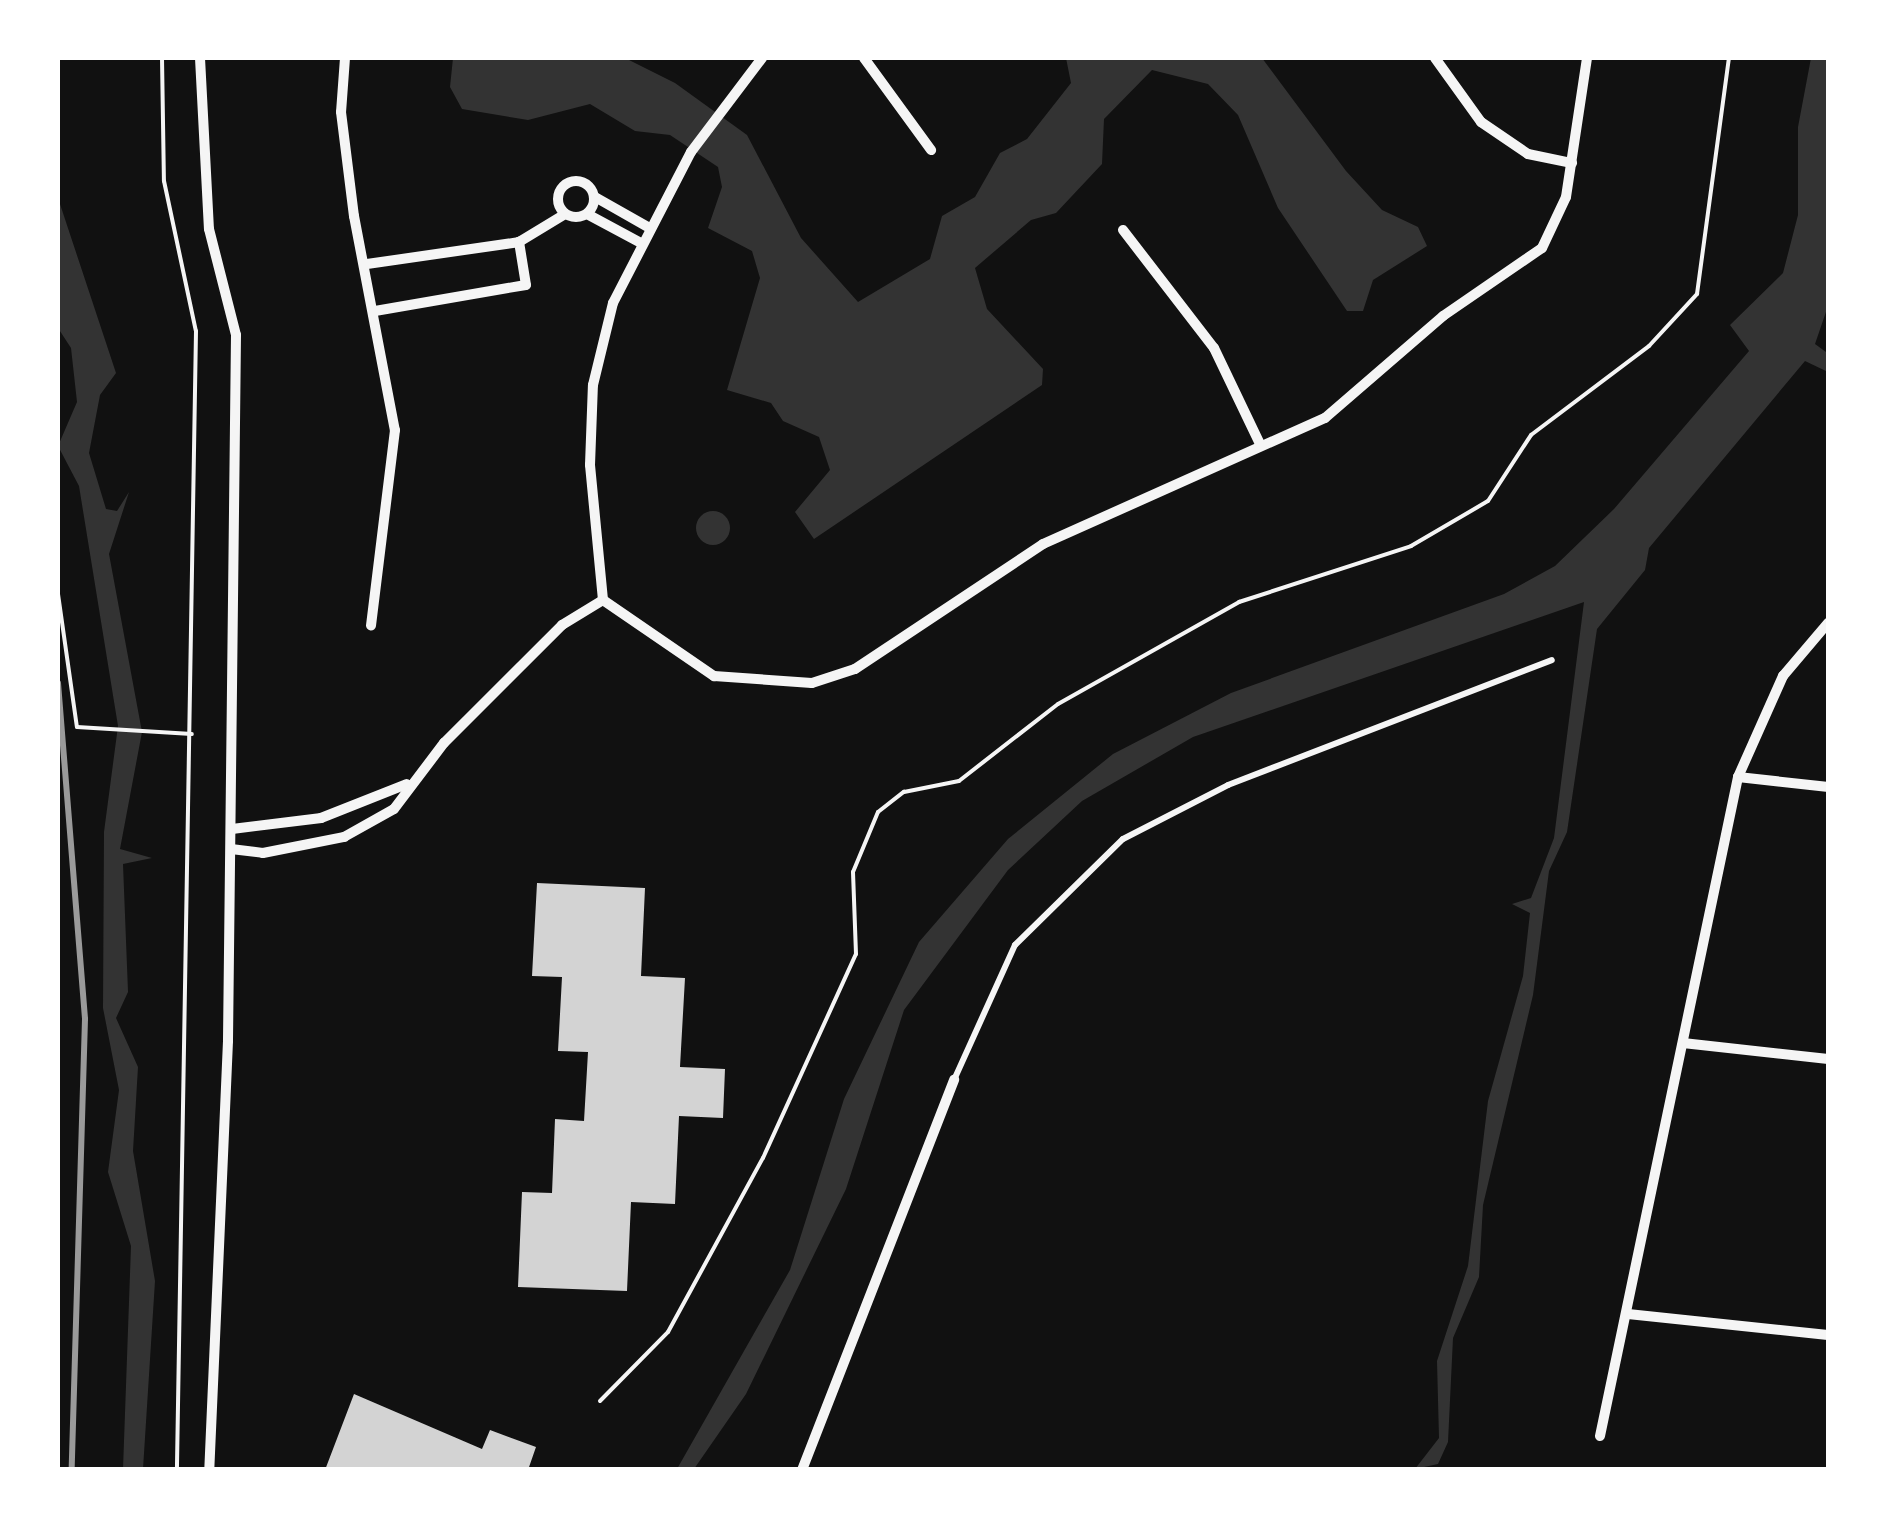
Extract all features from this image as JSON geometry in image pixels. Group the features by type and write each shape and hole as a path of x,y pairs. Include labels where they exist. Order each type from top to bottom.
{"street":[{"path":"200,58 209,229 236,335 232,829 209,1470"},
{"path":"345,58 341,112 395,430 371,626"},
{"path":"603,600 593,385 613,302 648,227 691,152 762,58"},
{"path":"864,58 931,150"},
{"path":"1435,58 1481,122 1528,154 1572,163"},
{"path":"603,600 714,676 812,682 855,669 1043,544 1361,394 1443,316 1542,248 1572,163 1587,58"},
{"path":"565,214 563,185 583,181 595,197 648,227"},
{"path":"587,214 595,197"},
{"path":"368,264 519,242 565,214 587,214 640,244"},
{"path":"1123,230 1214,348 1260,444"},
{"path":"375,311 526,285 519,242"},
{"path":"231,850 263,853 344,838 394,809 407,784 562,625 603,600"},
{"path":"1600,1436 1738,778 1783,676 1828,624"},
{"path":"1738,778 1828,787"},
{"path":"232,829 321,818 407,784"},
{"path":"1683,1043 1828,1059"},
{"path":"802,1470 954,1080"},
{"path":"1628,1314 1828,1335"}],"lane":[{"path":"954,1080 1015,944 1123,839 1228,785 1552,660"}],"path":[{"path":"162,58 164,181 196,331 177,1470"},
{"path":"600,1401 668,1332 764,1158 856,954 853,872 878,812 904,792 959,781 1058,704 1239,602 1411,546 1488,502 1551,416 1649,346 1698,294 1729,58"},
{"path":"58,594 77,727 192,734"}],"shaded area":[{"path":"453,58 625,58 675,83 747,135 801,238 858,302 930,259 942,216 975,197 1000,153 1027,139 1071,83 1066,58 1262,58 1346,171 1382,210 1418,227 1427,246 1373,280 1363,311 1347,311 1278,208 1238,115 1208,84 1152,70 1104,119 1102,164 1056,213 1031,220 975,268 987,309 1043,369 1042,385 814,539 795,512 830,470 819,437 783,421 771,403 727,390 760,278 752,251 708,228 722,187 718,167 670,135 635,131 590,104 528,120 462,109 450,87"},
{"path":"1811,58 1828,58 1828,306 1815,344 1826,352 1828,372 1805,361 1649,548 1645,570 1597,629 1567,832 1549,871 1533,995 1483,1205 1479,1277 1453,1338 1448,1442 1438,1464 1415,1469 1439,1438 1437,1361 1468,1266 1488,1101 1523,976 1530,913 1512,904 1531,898 1554,838 1584,602 1193,737 1082,801 1008,870 904,1010 846,1189 746,1394 694,1469 677,1469 790,1270 844,1099 919,942 1008,839 1113,754 1231,693 1504,594 1555,566 1614,509 1749,351 1730,325 1783,273 1798,215 1798,127"},
{"path":"58,198 116,373 100,395 89,453 106,509 117,511 129,492 109,554 142,732 120,849 152,858 123,864 128,992 116,1018 138,1067 133,1151 155,1281 143,1469 123,1469 131,1246 108,1172 119,1090 103,1008 104,832 118,726 79,486 58,446 77,402 71,348 58,328"},
{"path":"713,511 725,516 730,528 725,540 713,545 701,540 696,528 701,516"}],"building":[{"path":"537,883 645,888 641,976 685,978 680,1067 725,1069 723,1118 679,1116 675,1204 631,1202 627,1291 518,1287 522,1192 552,1193 555,1119 584,1121 588,1052 558,1051 562,977 532,976"},
{"path":"354,1394 482,1449 490,1430 536,1447 528,1470 325,1470"}],"railway":[{"path":"58,683 85,1019 72,1470"}]}
